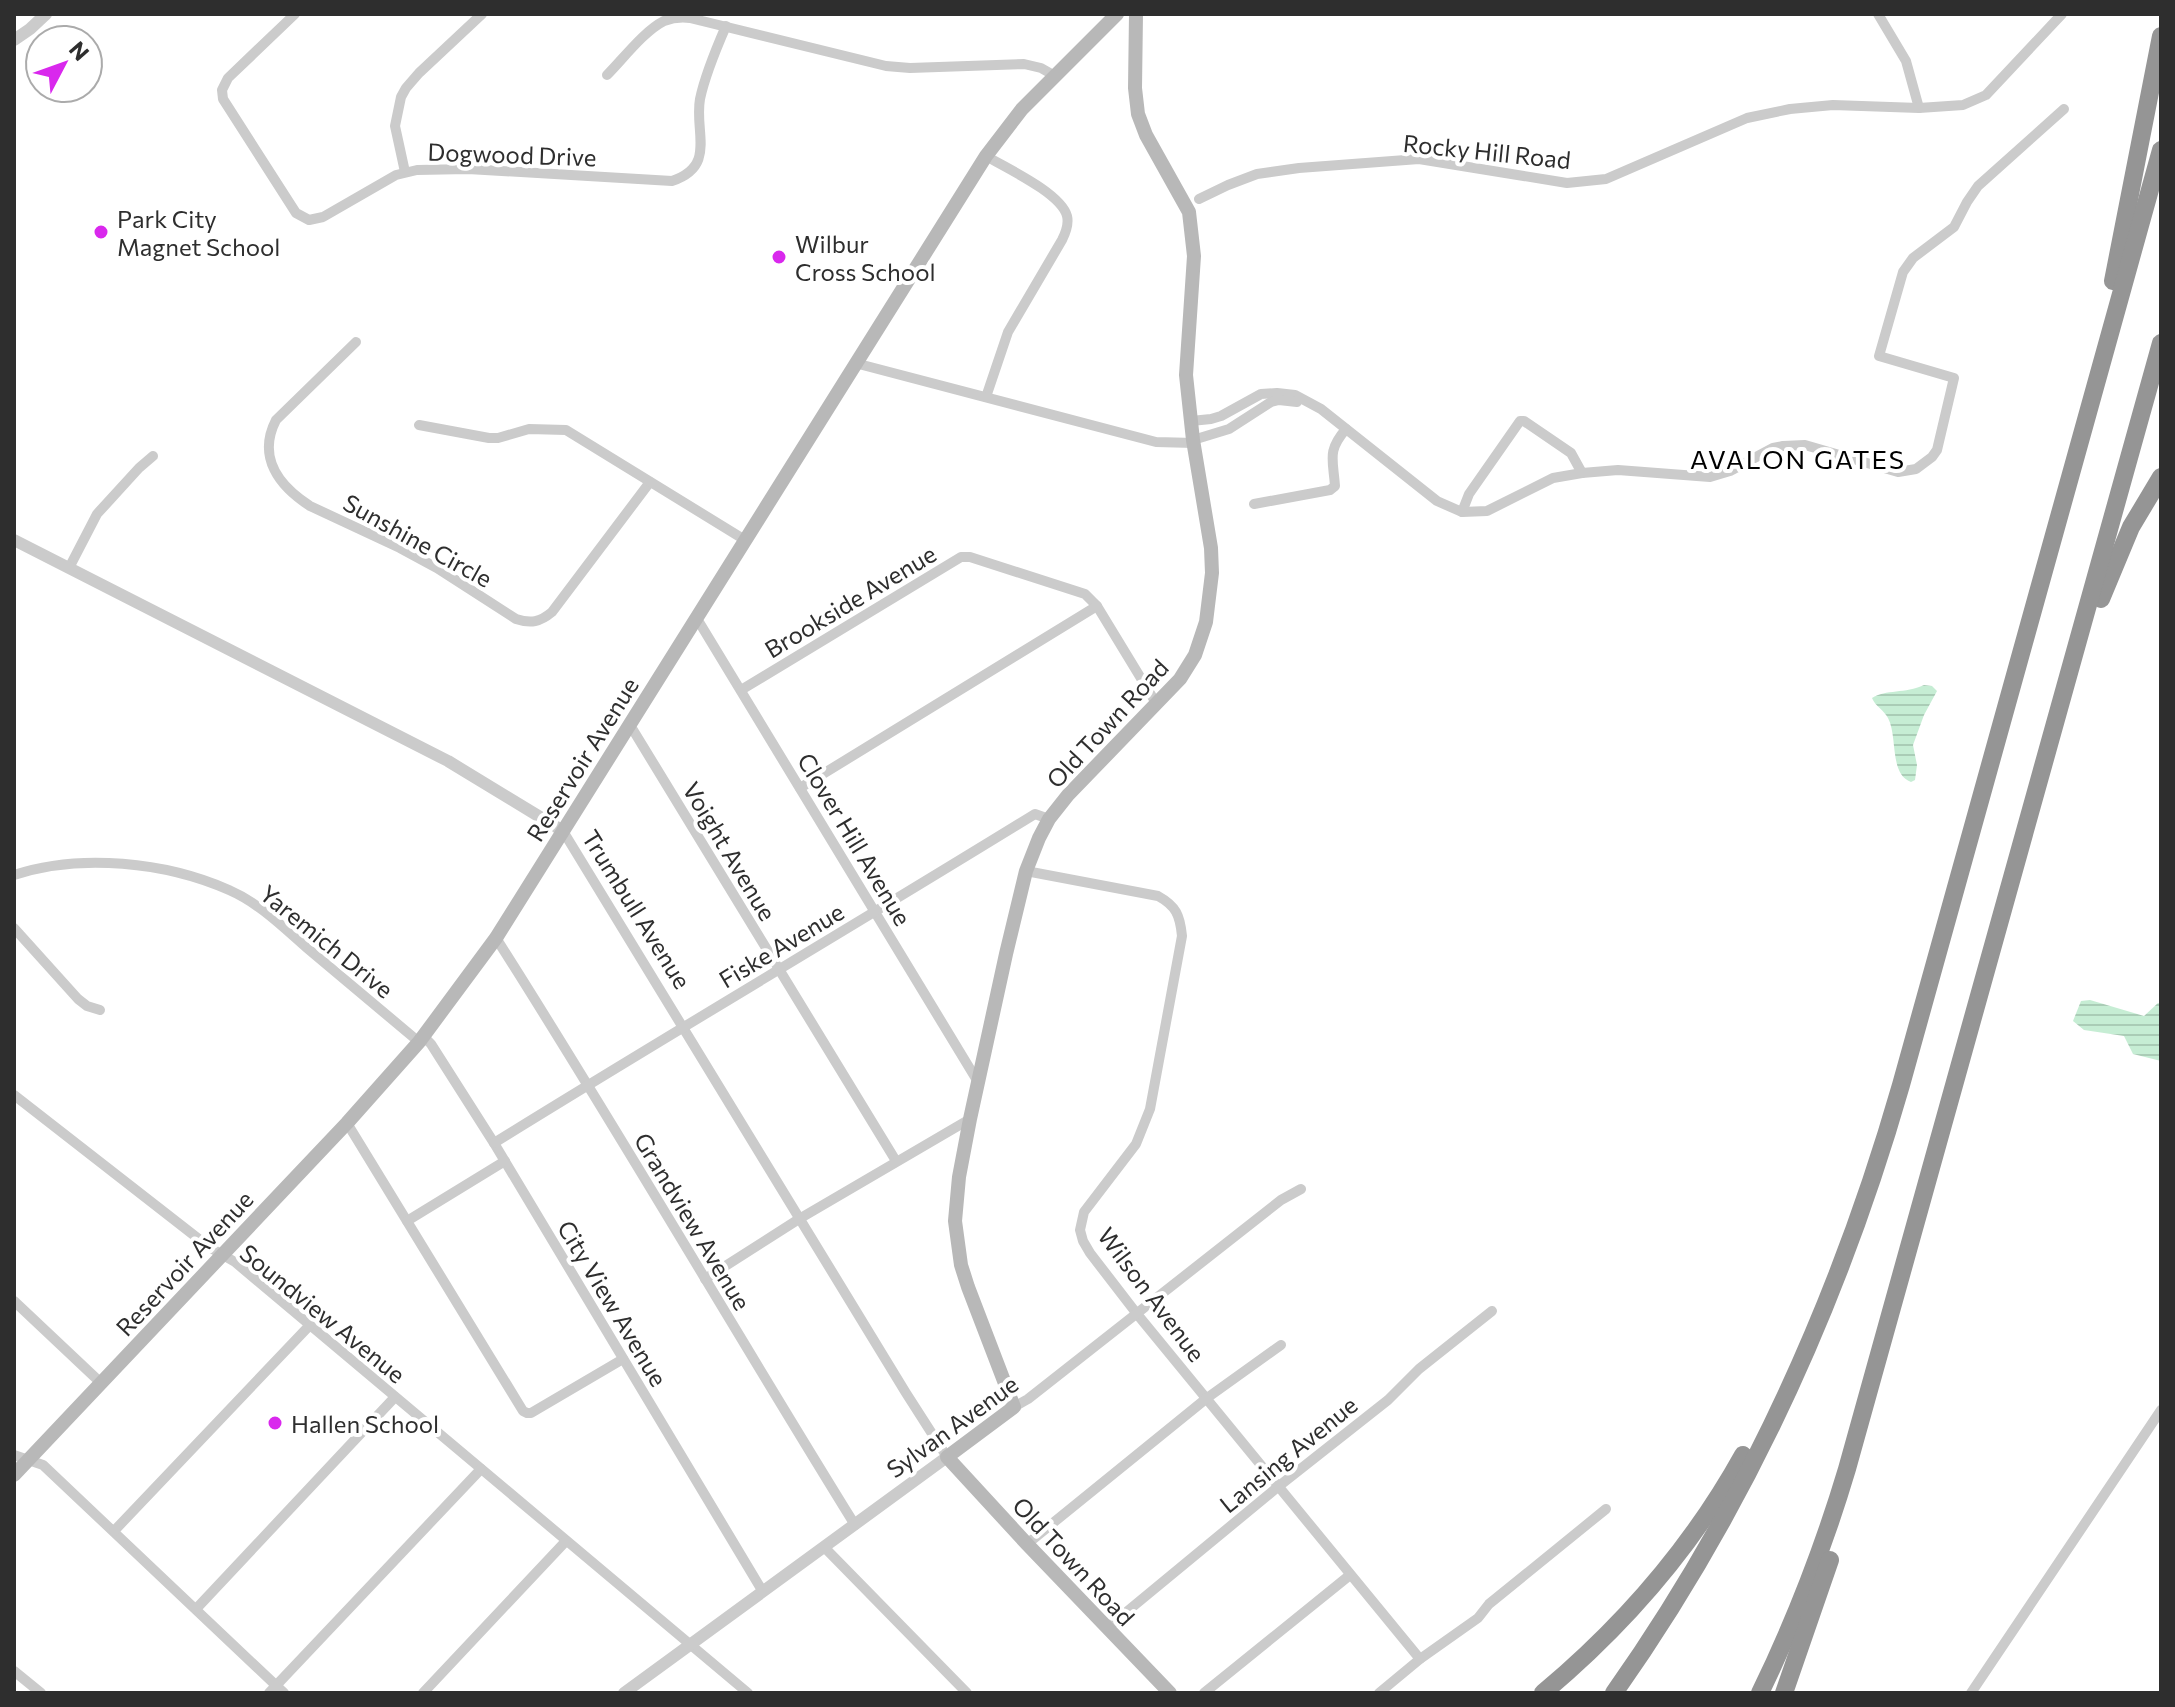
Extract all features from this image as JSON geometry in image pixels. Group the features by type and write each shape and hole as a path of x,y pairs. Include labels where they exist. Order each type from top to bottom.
{"highway":[{"path":"2078,447 2134,184 2161,36"},
{"path":"1614,1693 1673,1603 1734,1498 1799,1367 1837,1276 1871,1181 1901,1085 2161,150"},
{"path":"1760,1693 1790,1629 1838,1501 2161,343"},
{"path":"2058,714 2118,556 2161,477"},
{"path":"1543,1693 1624,1617 1702,1522 1755,1433 1837,1276"},
{"path":"1784,1693 1844,1517 1866,1405"}],"main road":[{"name":"Reservoir Avenue","path":"14,1475 21,1458 101,1383 422,1040 496,938 986,156 1022,109 1117,14"},
{"name":"Old Town Road","path":"1014,1407 968,1287 956,1241 956,1198 970,1119 1026,871 1049,819 1087,773 1188,667 1201,641 1206,622 1212,573 1186,375 1193,236 1189,212 1146,135 1138,114 1135,88 1136,14"},
{"name":"Sylvan Avenue","path":"947,1457 1014,1407"},
{"name":"Old Town Road","path":"947,1457 1170,1693"}],"street":[{"path":"14,40 46,14"},
{"name":"Dogwood Drive","path":"295,14 228,78 222,90 223,99 296,213 309,220 316,220 405,172 425,169 678,180 699,160 702,149 699,102 726,26"},
{"path":"405,172 395,126 401,97 419,73 482,14"},
{"path":"1878,14 1906,61 1919,108"},
{"name":"Rocky Hill Road","path":"1199,199 1257,174 1419,159 1567,183 1603,180 1747,118 1790,109 1833,105 1919,108 1963,105 1986,95 2062,14"},
{"path":"607,75 650,32 664,22 681,17 886,66 1024,64 1041,68 1055,76"},
{"path":"1191,421 1211,419 1261,394 1295,395 1310,401 1437,501 1462,512 1487,511 1553,478 1618,470 1710,477 1730,471 1773,448 1794,445 1805,445 1898,472 1916,469 1937,450 1954,378 1879,356 1903,272 1913,258 1954,227 1978,186 2064,109"},
{"path":"986,156 1049,194 1062,207 1067,218 1062,240 1008,332 986,397"},
{"name":"Sunshine Circle","path":"356,342 276,420 270,432 269,453 278,478 310,506 437,568 516,619 527,623 540,621 552,612 650,482"},
{"path":"855,363 1156,442 1194,442 1229,429 1279,400 1300,403 1334,420"},
{"path":"1462,512 1469,494 1520,421 1571,453 1582,473"},
{"path":"419,425 489,438 529,429 566,430 745,540"},
{"path":"1254,504 1330,490 1335,486 1332,452 1335,442 1346,429"},
{"path":"69,568 97,514 153,456"},
{"name":"Trumbull Avenue","path":"14,540 448,761 563,831 947,1457"},
{"name":"Brookside Avenue","path":"741,690 961,557 970,557 1085,594 1097,606 1156,703"},
{"path":"800,788 1097,606"},
{"name":"Clover Hill Avenue","path":"696,617 978,1082"},
{"name":"Voight Avenue","path":"630,725 896,1161"},
{"name":"Fiske Avenue","path":"494,1143 1035,814 1049,819"},
{"name":"Yaremich Drive","path":"14,875 50,866 99,863 134,865 230,890 261,909 422,1040"},
{"name":"Wilson Avenue","path":"1026,871 1158,896 1173,905 1181,920 1182,936 1150,1109 1136,1144 1084,1212 1080,1230 1090,1253 1137,1314 1420,1659"},
{"path":"14,928 78,999 100,1010"},
{"name":"Grandview Avenue","path":"496,938 855,1525"},
{"name":"City View Avenue","path":"422,1040 431,1044 494,1143 763,1592"},
{"name":"Soundview Avenue","path":"14,1095 209,1247 235,1262 748,1693"},
{"path":"705,1279 799,1219 970,1119"},
{"path":"347,1123 525,1412 531,1413 623,1359"},
{"path":"407,1221 505,1161"},
{"name":"Sylvan Avenue","path":"1014,1407 1281,1200 1301,1189"},
{"path":"14,1301 101,1383"},
{"name":"Lansing Avenue","path":"1107,1628 1388,1400 1419,1369 1492,1311"},
{"path":"114,1531 310,1325"},
{"path":"1027,1544 1207,1398 1281,1345"},
{"path":"196,1609 395,1397"},
{"path":"1971,1693 2161,1410"},
{"name":"Sylvan Avenue","path":"624,1693 947,1457"},
{"path":"21,1458 43,1465 196,1609 276,1690 481,1469"},
{"path":"1379,1693 1478,1618 1489,1604 1606,1509"},
{"path":"423,1693 566,1541"},
{"path":"825,1548 967,1693"},
{"path":"1204,1693 1350,1575"},
{"path":"14,1671 41,1693"}],"shaded area":[{"path":"1924,685 1932,686 1937,691 1913,745 1917,765 1915,780 1911,782 1904,778 1897,763 1888,718 1872,698"},
{"path":"2090,1000 2144,1016 2158,1003 2161,1004 2161,1061 2133,1054 2124,1036 2084,1030 2073,1021 2081,1001"}],"place":[{"name":"Park City Magnet School","path":"101,232"},
{"name":"Wilbur Cross School","path":"779,257"},
{"name":"Hallen School","path":"275,1423"}],"district":[{"name":"AVALON GATES","path":"1798,458"}]}
